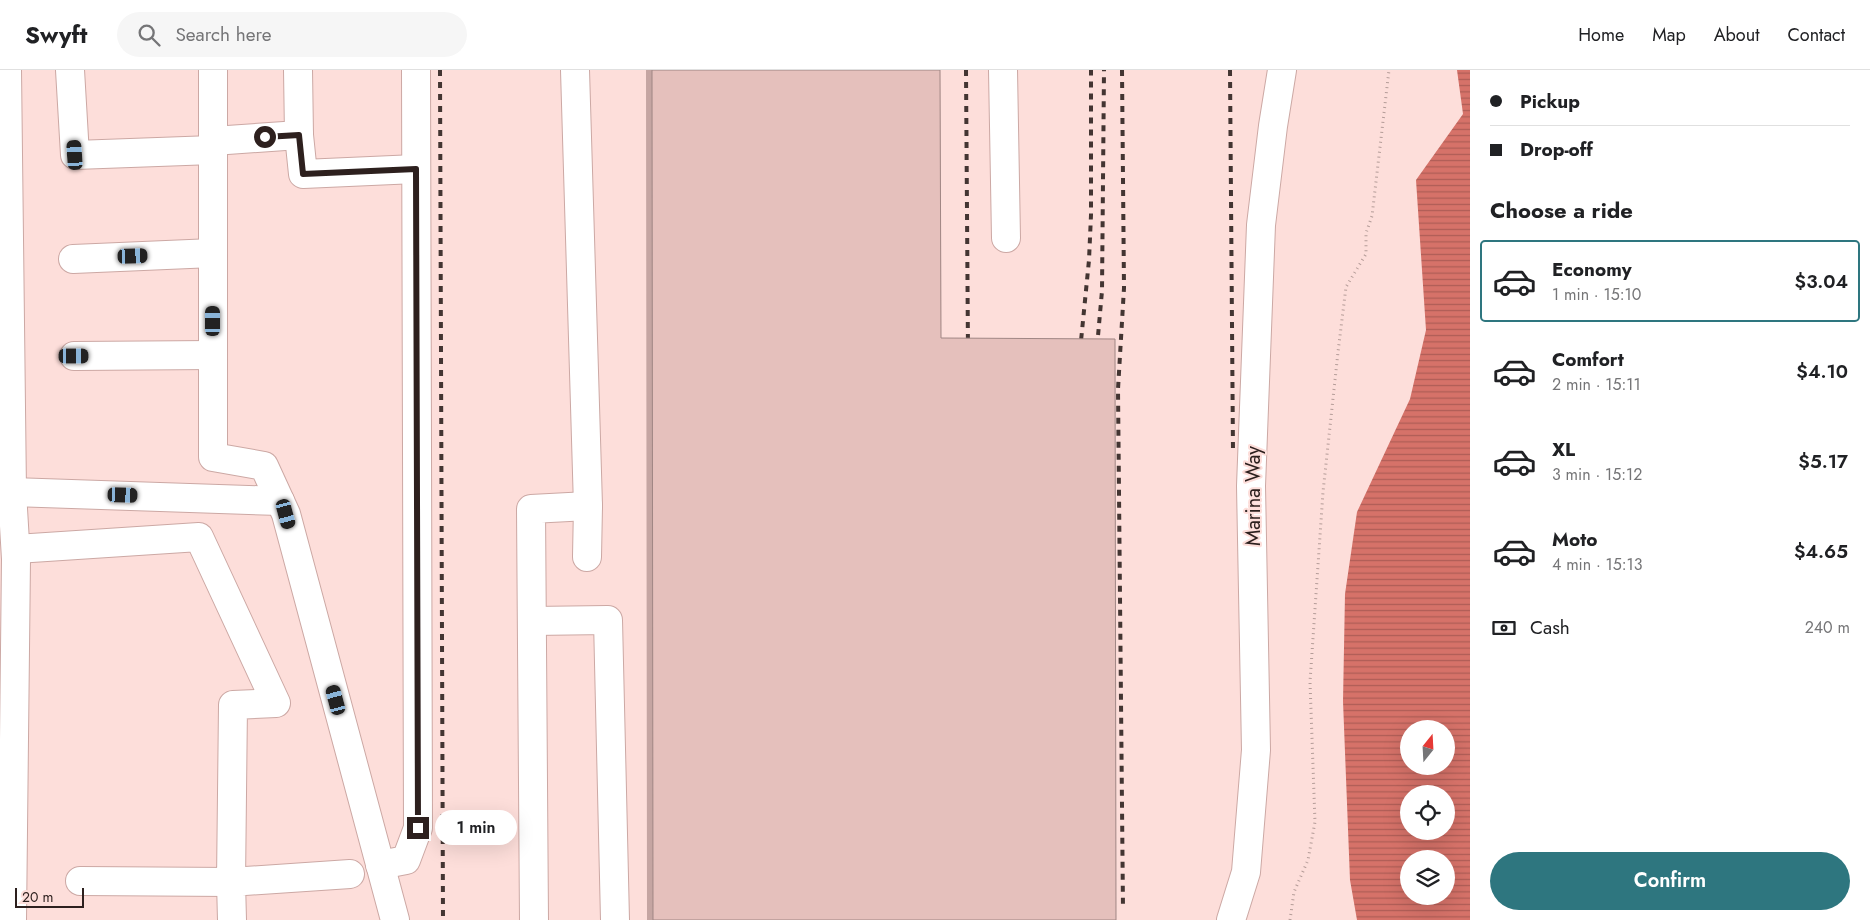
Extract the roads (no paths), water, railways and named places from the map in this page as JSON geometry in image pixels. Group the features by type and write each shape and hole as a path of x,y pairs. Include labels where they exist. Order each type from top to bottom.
{"street":[{"path":"7,70 4,111 5,311 12,492 12,920"},
{"path":"70,70 75,155 213,146 299,135"},
{"path":"213,70 213,457 264,466 280,501 289,524 395,920"},
{"path":"298,70 299,135 303,174 416,169"},
{"path":"380,865 406,860 418,828 416,70"},
{"path":"575,70 588,506 587,557"},
{"path":"1003,70 1006,238"},
{"name":"Marina Way","path":"1231,920 1246,872 1256,750 1251,486 1259,274 1261,225 1282,70"},
{"path":"73,259 213,253"},
{"path":"74,356 213,355"},
{"path":"12,492 280,501"},
{"path":"534,920 531,509 588,506"},
{"path":"11,556 199,537 276,703 233,705 232,920"},
{"path":"532,620 608,620 615,920"},
{"path":"80,881 231,882 350,874"}],"railway":[{"path":"440,70 443,920"},
{"path":"966,70 968,352"},
{"path":"1080,351 1089,260 1091,215 1091,70"},
{"path":"1097,347 1102,291 1104,70"},
{"path":"1122,70 1124,288 1118,389 1123,909"},
{"path":"1230,70 1233,452"}]}
